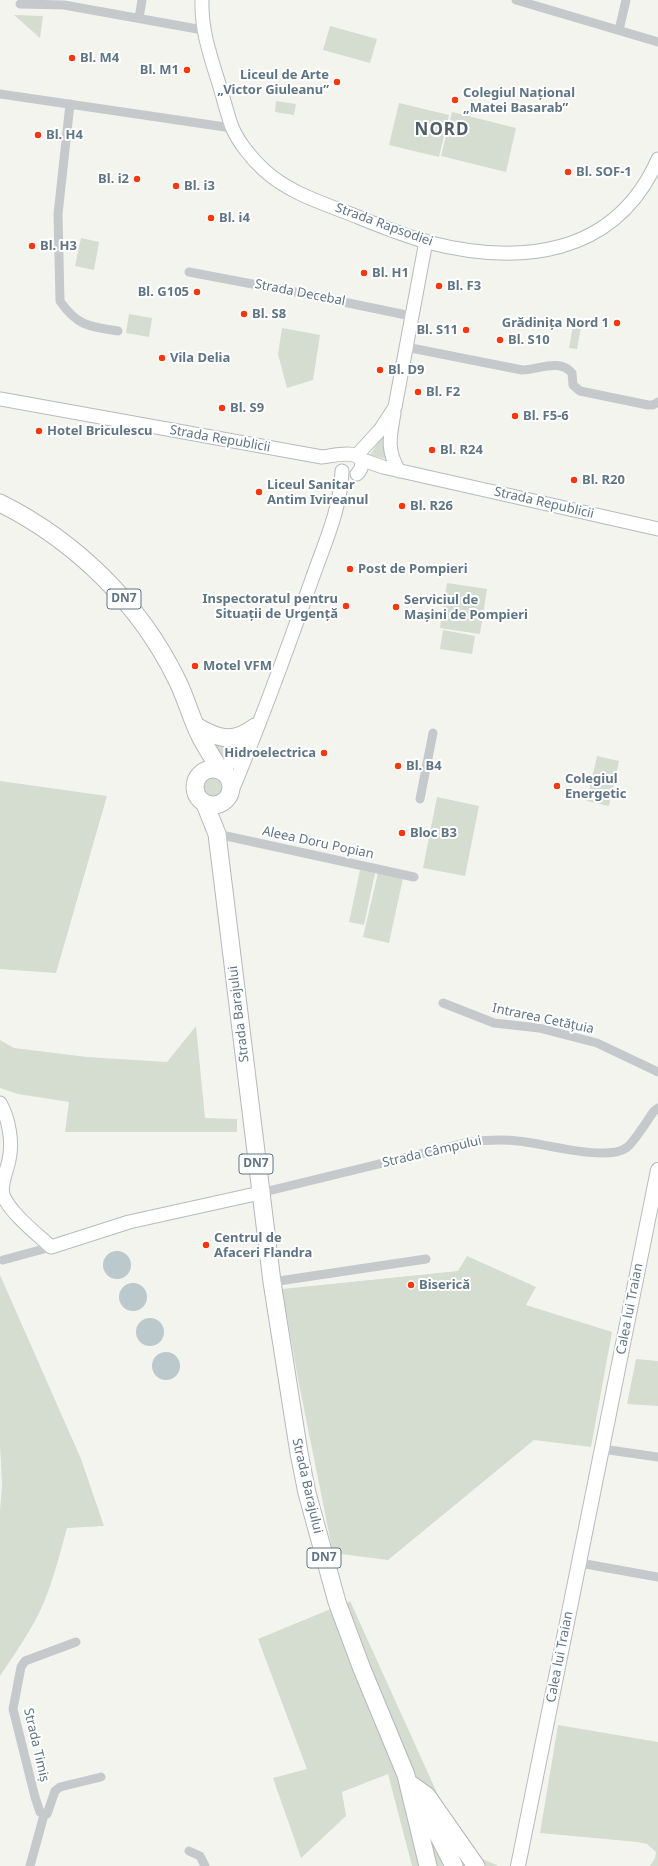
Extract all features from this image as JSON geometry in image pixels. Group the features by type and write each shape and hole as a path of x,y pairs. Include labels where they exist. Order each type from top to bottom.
{"highway":[{"name":"DN7","path":"0,504 36,523 57,538 92,566 117,591 142,623 163,654 177,680 198,731 222,771 231,781 229,797"},
{"path":"198,731 228,738 241,736 259,721"},
{"name":"DN7","path":"198,731 200,757 195,792 205,804"},
{"path":"197,778 205,771 215,769 222,771"},
{"path":"205,804 216,806 229,797"},
{"name":"Strada Barajului","path":"217,834 229,797"},
{"name":"Strada Barajului","path":"205,804 217,834 260,1193 272,1282 299,1453 309,1500 337,1602 362,1669 409,1780"},
{"path":"409,1780 427,1796 464,1851 476,1866"},
{"name":"DN7","path":"409,1780 428,1866"},
{"name":"DN7","path":"409,1780 454,1866"}],"main road":[{"name":"Calea lui Traian","path":"518,1866 658,1170"}],"street":[{"path":"139,18 142,0"},
{"name":"Strada Rapsodiei","path":"202,0 203,30 232,128 254,159 264,170 287,187 374,223 426,241 462,249 502,253 538,252 561,247 586,238 606,226 624,211 643,187 658,160"},
{"path":"516,0 658,42"},
{"path":"618,30 626,0"},
{"path":"20,4 64,5 203,30"},
{"path":"0,94 232,128"},
{"path":"70,104 58,214 60,301 68,312 80,323 96,328 118,331"},
{"path":"399,471 393,460 389,444 411,316 426,241"},
{"name":"Strada Decebal","path":"189,272 411,316"},
{"path":"406,347 522,370 531,370 551,365 565,367 572,373 573,385 576,389 583,392 648,405 653,405 658,402"},
{"name":"Strada Republicii","path":"0,399 322,457 351,453 383,467 399,471 658,529"},
{"path":"229,797 290,642 348,472 362,465 359,457 380,430 395,407"},
{"path":"344,455 340,461 348,472"},
{"name":"Strada Republicii","path":"322,457 348,472 383,467"},
{"path":"222,771 236,756 259,721"},
{"path":"420,799 433,733"},
{"name":"Aleea Doru Popian","path":"217,834 414,877"},
{"name":"Intrarea Cetățuia","path":"444,1003 494,1023 539,1028 597,1043 658,1072"},
{"path":"0,1104 6,1117 10,1142 9,1162 2,1184 3,1195 15,1211 51,1247"},
{"name":"Strada Câmpului","path":"260,1193 469,1142 484,1140 518,1141 596,1153 610,1152 627,1148 654,1111 658,1108"},
{"path":"3,1260 51,1247 129,1222 260,1193"},
{"path":"272,1282 426,1259"},
{"path":"602,1449 658,1458"},
{"path":"580,1563 658,1577"},
{"name":"Strada Timiș","path":"44,1815 40,1812 35,1797 13,1709 19,1675 21,1667 25,1661 76,1642"},
{"name":"Strada Timiș","path":"30,1866 44,1815 47,1814 55,1791 60,1787 101,1777"},
{"path":"189,1851 200,1856 205,1866"}],"shaded area":[{"path":"14,15 43,16 40,38"},
{"path":"330,26 377,39 370,63 323,50"},
{"path":"276,101 296,104 294,115 275,112"},
{"path":"399,103 449,115 439,157 389,145"},
{"path":"452,112 516,128 506,172 441,156"},
{"path":"81,238 99,242 94,270 75,266"},
{"path":"129,314 152,318 149,337 126,333"},
{"path":"574,320 582,322 577,349 569,348"},
{"path":"282,328 320,335 313,380 287,388 278,354"},
{"path":"381,438 385,439 387,459 370,455"},
{"path":"447,583 487,589 480,634 440,628"},
{"path":"443,630 475,636 472,654 440,649"},
{"path":"211,739 241,740 224,763"},
{"path":"597,756 619,761 609,806 587,801"},
{"path":"213,776 218,777 224,783 224,793 218,799 213,800 208,799 202,793 201,788 202,783 208,777"},
{"path":"0,781 107,796 56,973 0,969"},
{"path":"437,797 479,806 465,876 423,868"},
{"path":"360,870 375,873 364,925 349,922"},
{"path":"378,873 403,878 389,943 363,937"},
{"path":"196,1026 205,1118 237,1119 237,1132 65,1132 69,1102 18,1094 0,1088 0,1040 14,1048 87,1057 167,1062"},
{"path":"117,1251 127,1255 131,1265 127,1275 117,1279 107,1275 103,1265 107,1255"},
{"path":"467,1256 536,1287 526,1305 612,1332 591,1447 534,1440 388,1560 333,1553 298,1379 282,1289 458,1271"},
{"path":"0,1275 81,1459 104,1526 67,1528 54,1575 40,1612 0,1676 0,1510 2,1486 0,1444"},
{"path":"133,1283 143,1287 147,1297 143,1307 133,1311 123,1307 119,1297 123,1287"},
{"path":"150,1318 160,1322 164,1332 160,1342 150,1346 140,1342 136,1332 140,1322"},
{"path":"166,1352 176,1356 180,1366 176,1376 166,1380 156,1376 152,1366 156,1356"},
{"path":"636,1359 658,1361 658,1406 627,1404"},
{"path":"350,1601 438,1795 475,1856 499,1866 412,1866 388,1774 342,1792 346,1816 301,1858 273,1778 307,1769 258,1639"},
{"path":"558,1725 658,1742 658,1866 650,1866 655,1858 656,1852 647,1844 540,1833"}],"place":[{"name":"Bl. M4","path":"72,58"},
{"name":"Bl. M1","path":"187,70"},
{"name":"Liceul de Arte „Victor Giuleanu”","path":"337,82"},
{"name":"Colegiul Național „Matei Basarab”","path":"455,100"},
{"name":"Bl. H4","path":"38,135"},
{"name":"Bl. SOF-1","path":"568,172"},
{"name":"Bl. i2","path":"137,179"},
{"name":"Bl. i3","path":"176,186"},
{"name":"Bl. i4","path":"211,218"},
{"name":"Bl. H3","path":"32,246"},
{"name":"Bl. H1","path":"364,273"},
{"name":"Bl. F3","path":"439,286"},
{"name":"Bl. G105","path":"197,292"},
{"name":"Bl. S8","path":"244,314"},
{"name":"Grădinița Nord 1","path":"617,323"},
{"name":"Bl. S11","path":"466,330"},
{"name":"Bl. S10","path":"500,340"},
{"name":"Vila Delia","path":"162,358"},
{"name":"Bl. D9","path":"380,370"},
{"name":"Bl. F2","path":"418,392"},
{"name":"Bl. S9","path":"222,408"},
{"name":"Bl. F5-6","path":"515,416"},
{"name":"Hotel Briculescu","path":"39,431"},
{"name":"Bl. R24","path":"432,450"},
{"name":"Bl. R20","path":"574,480"},
{"name":"Liceul Sanitar Antim Ivireanul","path":"259,492"},
{"name":"Bl. R26","path":"402,506"},
{"name":"Post de Pompieri","path":"350,569"},
{"name":"Inspectoratul pentru Situații de Urgență","path":"346,606"},
{"name":"Serviciul de Mașini de Pompieri","path":"396,607"},
{"name":"Motel VFM","path":"195,666"},
{"name":"Hidroelectrica","path":"324,753"},
{"name":"Bl. B4","path":"398,766"},
{"name":"Colegiul Energetic","path":"557,786"},
{"name":"Bloc B3","path":"402,833"},
{"name":"Centrul de Afaceri Flandra","path":"206,1245"},
{"name":"Biserică","path":"411,1285"}],"district":[{"name":"NORD","path":"442,130"}]}
